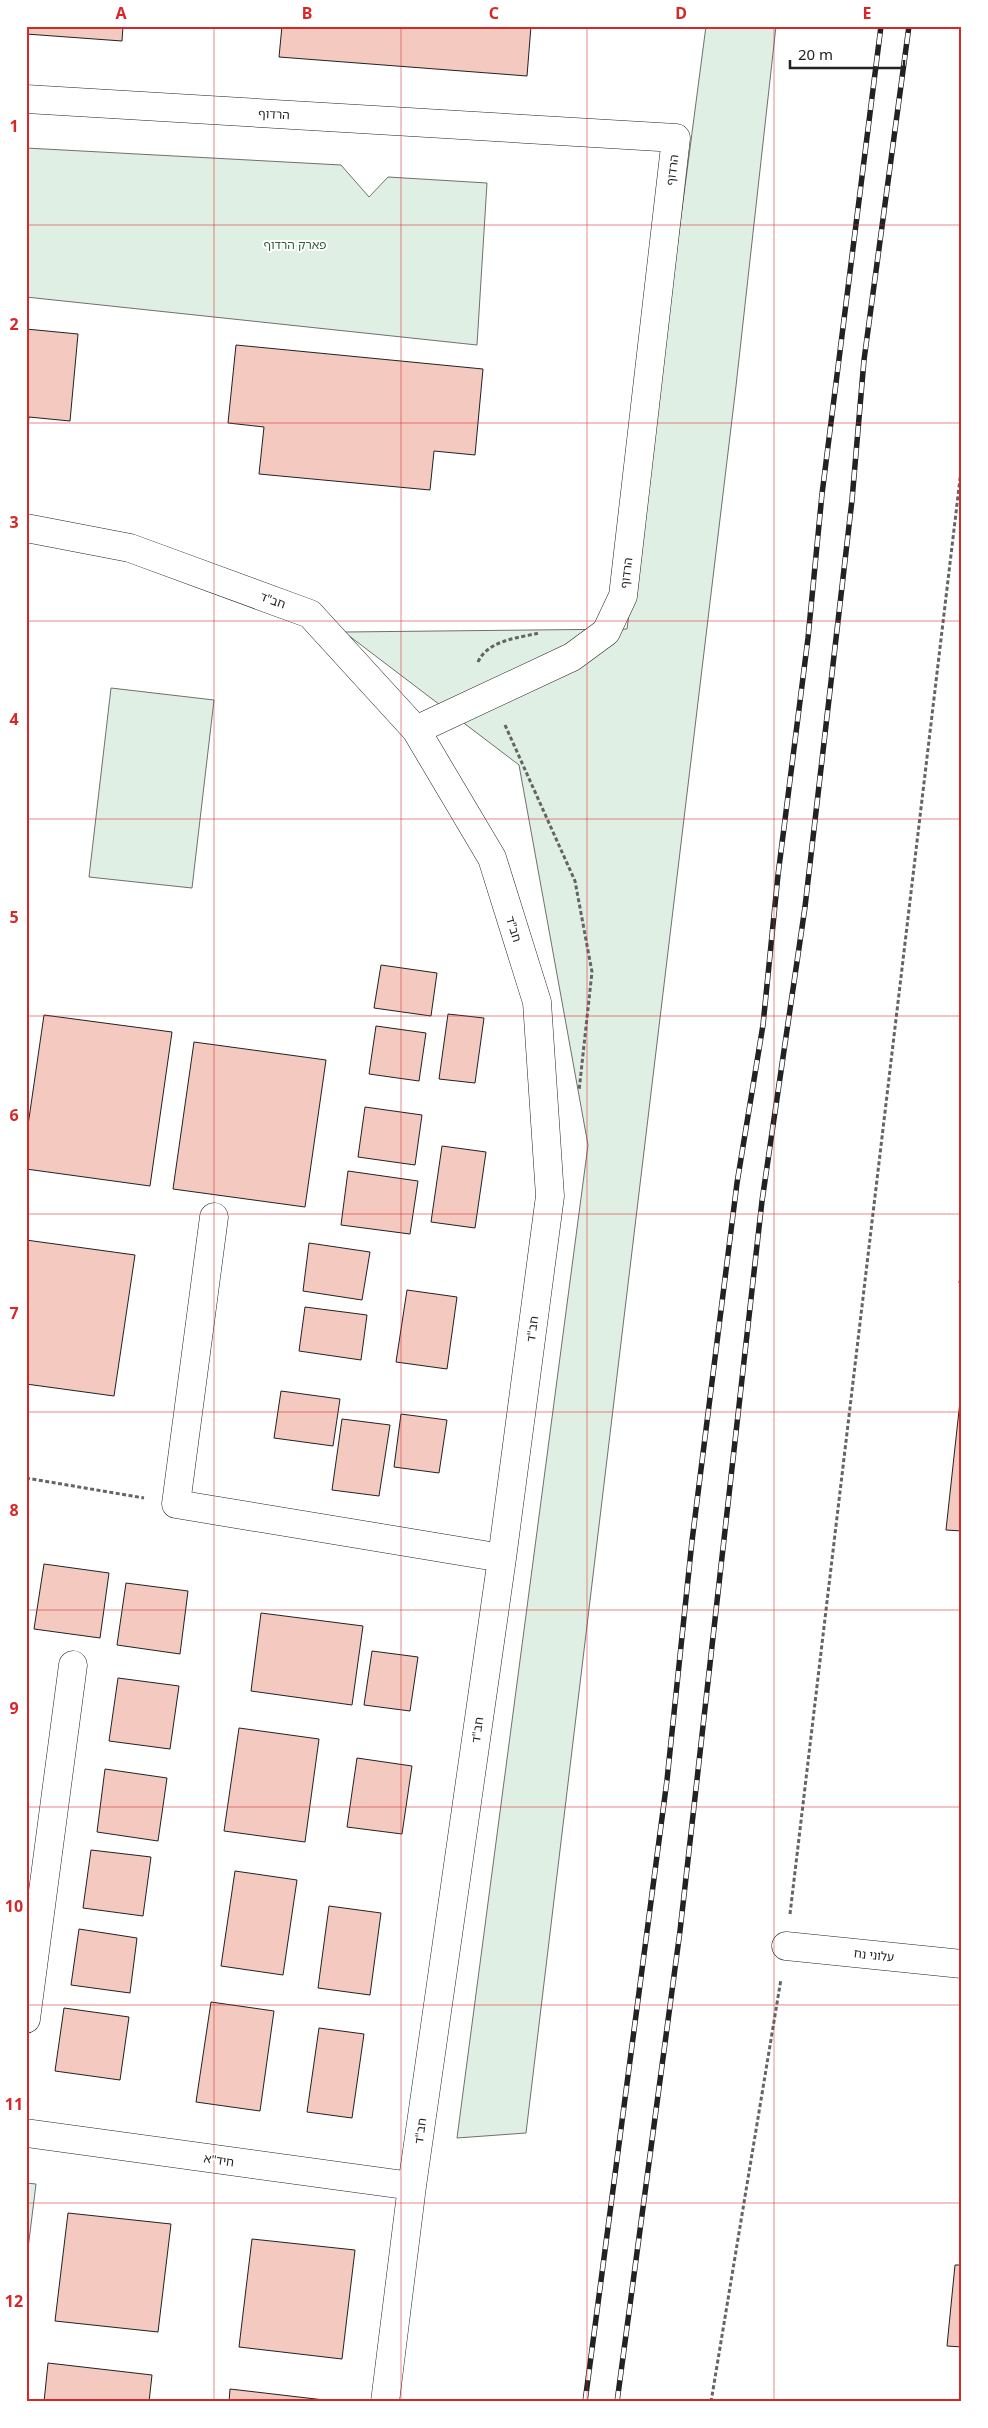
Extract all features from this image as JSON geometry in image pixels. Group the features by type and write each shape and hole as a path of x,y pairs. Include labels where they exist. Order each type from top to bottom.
{"street":[{"name":"הרדוף","path":"26,99 676,138 623,596 606,632 572,658 416,730"},
{"name":"חב\"ד","path":"26,528 130,548 310,614 416,730 492,858 537,1002 550,1196 502,1558 412,2186 385,2402"},
{"path":"214,1217 176,1504 502,1558"},
{"path":"26,2020 73,1665"},
{"name":"עלוני נח","path":"786,1946 962,1964"},
{"name":"חיד\"א","path":"26,2133 412,2186"}],"path":[{"path":"712,2402 786,1946 962,462"},
{"path":"26,1478 176,1504"}],"green space":[{"path":"706,26 776,26 736,386 526,2133 457,2138 588,1145 519,765 344,632 627,629"},
{"name":"פארק הרדוף","path":"26,148 341,165 369,197 388,177 487,183 477,345 26,297"},
{"path":"111,688 214,700 192,888 89,877"},
{"path":"26,2183 36,2184 26,2265"}],"building":[{"path":"26,26 123,26 122,41 26,34"},
{"path":"282,26 531,26 527,76 279,57"},
{"path":"26,329 78,334 70,421 29,417 26,441"},
{"path":"236,345 483,369 475,455 434,451 430,490 259,474 264,427 228,423"},
{"path":"381,965 437,973 431,1016 374,1008"},
{"path":"448,1014 484,1018 475,1083 439,1079"},
{"path":"44,1015 172,1032 150,1186 26,1169 26,1139"},
{"path":"376,1026 426,1033 419,1081 369,1074"},
{"path":"194,1042 326,1060 305,1207 173,1189"},
{"path":"365,1107 422,1115 415,1165 358,1157"},
{"path":"442,1146 486,1152 475,1228 431,1222"},
{"path":"348,1171 418,1181 410,1234 341,1225"},
{"path":"26,1240 135,1255 114,1396 26,1384"},
{"path":"309,1243 370,1252 362,1300 303,1291"},
{"path":"962,1261 962,1283 959,1283"},
{"path":"407,1290 457,1297 447,1369 396,1362"},
{"path":"305,1307 367,1315 361,1360 299,1351"},
{"path":"962,1383 962,1531 946,1530"},
{"path":"281,1391 340,1399 333,1446 274,1438"},
{"path":"401,1414 447,1420 439,1473 394,1467"},
{"path":"342,1419 390,1425 379,1496 332,1490"},
{"path":"44,1564 109,1573 100,1638 34,1629"},
{"path":"126,1583 188,1591 180,1654 117,1645"},
{"path":"261,1613 363,1626 352,1705 251,1691"},
{"path":"372,1651 418,1657 410,1711 364,1705"},
{"path":"118,1678 179,1686 170,1749 109,1741"},
{"path":"239,1728 319,1739 305,1842 224,1831"},
{"path":"357,1758 412,1766 402,1834 347,1827"},
{"path":"105,1769 167,1778 158,1841 97,1832"},
{"path":"91,1850 151,1857 143,1916 83,1908"},
{"path":"235,1871 297,1880 283,1975 221,1966"},
{"path":"329,1906 381,1913 370,1995 318,1988"},
{"path":"79,1929 137,1938 130,1993 71,1985"},
{"path":"211,2002 274,2011 260,2111 196,2102"},
{"path":"64,2008 129,2017 120,2080 55,2071"},
{"path":"319,2028 364,2034 352,2118 307,2112"},
{"path":"68,2213 171,2224 158,2332 55,2321"},
{"path":"252,2239 355,2250 342,2359 239,2347"},
{"path":"955,2265 962,2265 962,2347 947,2346"},
{"path":"48,2363 152,2375 149,2402 44,2402"},
{"path":"230,2389 333,2401 229,2402"}],"railway":[{"path":"585,2402 667,1780 692,1541 737,1183 763,1025 778,875 808,638 822,494 881,26"},
{"path":"617,2402 680,1931 762,1201 805,907 852,500 864,360 909,26"}]}
